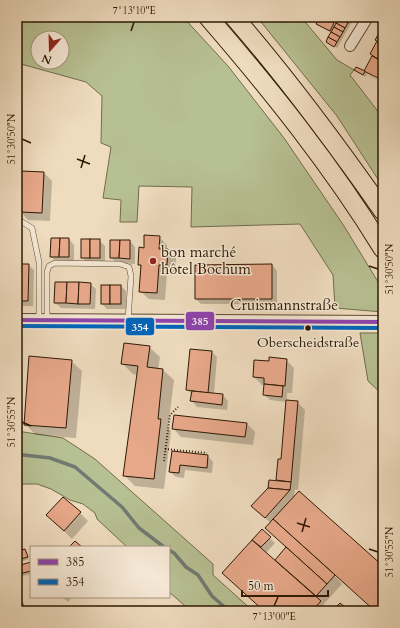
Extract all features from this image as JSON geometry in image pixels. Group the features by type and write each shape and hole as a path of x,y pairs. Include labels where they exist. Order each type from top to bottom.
{"highway":[{"path":"208,17 282,106 346,192 383,249"},
{"path":"234,17 296,91 383,211"}],"street":[{"path":"350,46 368,17"},
{"name":"Cruismannstraße","path":"17,320 383,322"},
{"path":"17,604 20,611"}],"lane":[{"path":"17,219 32,228 39,262 43,320"},
{"path":"43,320 47,272 49,266 55,263 120,264 129,267 131,276 128,321"}],"path":[{"path":"164,461 170,415 178,407"},
{"path":"165,449 207,453"}],"green space":[{"path":"17,17 183,17 228,66 284,138 344,226 383,290 383,312 335,308 333,275 300,224 191,227 192,187 139,186 137,222 120,222 121,200 103,198 111,147 101,143 102,96 86,82 43,70 70,70 70,30 30,30 30,66 21,64 17,58"},
{"path":"257,17 301,17 337,60 354,70 350,75 383,118 383,187 337,116"},
{"path":"360,333 383,333 383,395 368,381"},
{"path":"17,431 63,438 95,459 213,564 213,575 253,611 191,611 170,593 170,546 126,546 97,519 95,513 83,504 70,500 51,489 37,484 17,484"}],"building":[{"path":"320,17 324,17 334,23 330,31 316,24"},
{"path":"339,17 348,17 350,18 348,23"},
{"path":"339,18 348,23 345,28 336,23"},
{"path":"336,23 345,28 343,32 334,27"},
{"path":"334,27 343,32 340,37 331,32"},
{"path":"382,28 383,29 383,45 375,40"},
{"path":"331,32 340,37 337,42 328,37"},
{"path":"328,37 337,42 334,47 326,42"},
{"path":"377,41 383,45 383,62 370,54"},
{"path":"372,56 383,62 382,80 364,71"},
{"path":"356,67 365,71 363,75 354,70"},
{"path":"21,171 44,172 42,213 19,212"},
{"name":"bon marché hôtel Bochum","path":"144,235 160,236 159,249 168,249 167,265 159,265 157,293 139,292 141,265 138,265 139,247 144,248"},
{"path":"51,238 60,238 59,257 50,257"},
{"path":"60,238 69,238 69,257 59,257"},
{"path":"81,239 90,239 90,258 81,258"},
{"path":"90,239 100,239 100,258 90,258"},
{"path":"17,240 20,240 19,257 17,257"},
{"path":"110,240 120,240 119,258 110,258"},
{"path":"120,240 130,240 130,259 119,258"},
{"path":"17,264 29,264 28,301 17,301"},
{"path":"272,264 272,299 195,299 195,265"},
{"path":"55,282 67,282 66,303 54,303"},
{"path":"67,282 79,282 78,304 66,303"},
{"path":"79,282 91,283 90,304 78,304"},
{"path":"101,285 110,285 110,304 101,304"},
{"path":"110,285 121,285 121,304 110,304"},
{"path":"124,343 150,346 147,367 163,369 158,419 161,419 154,479 123,476 138,366 121,364"},
{"path":"190,349 212,351 208,393 186,390"},
{"path":"29,356 72,360 66,428 24,425"},
{"path":"269,357 287,359 285,386 264,384 264,378 253,377 254,360 269,361"},
{"path":"264,384 283,386 282,397 263,395"},
{"path":"192,391 223,394 222,405 190,401"},
{"path":"286,400 298,401 291,482 276,480 278,459 281,459"},
{"path":"174,415 247,423 245,437 172,429"},
{"path":"172,451 208,455 207,468 180,465 179,473 169,472"},
{"path":"269,480 291,482 290,490 268,488"},
{"path":"268,488 290,490 265,518 251,506"},
{"path":"299,491 383,566 383,611 375,611 273,519"},
{"path":"63,497 81,512 64,531 46,515"},
{"path":"273,519 335,575 327,584 265,528"},
{"path":"262,529 271,537 261,547 252,540"},
{"path":"252,540 321,601 312,611 264,611 222,573"},
{"path":"75,541 81,546 70,546"},
{"path":"286,547 327,584 316,596 275,560"},
{"path":"25,549 28,557 17,560 17,551"},
{"path":"30,562 30,571 19,574 17,566"},
{"path":"340,603 350,611 332,611"}],"waterway":[{"path":"17,455 50,458 75,467 122,507 139,528 163,546"},
{"path":"170,551 186,567 198,575 212,596 229,611"}],"transit line":[{"name":"385","path":"17,320 383,322"},
{"name":"354","path":"17,326 383,328"}],"place":[{"name":"bon marché hôtel Bochum","path":"153,261"},
{"name":"Oberscheidstraße","path":"308,328"}]}
